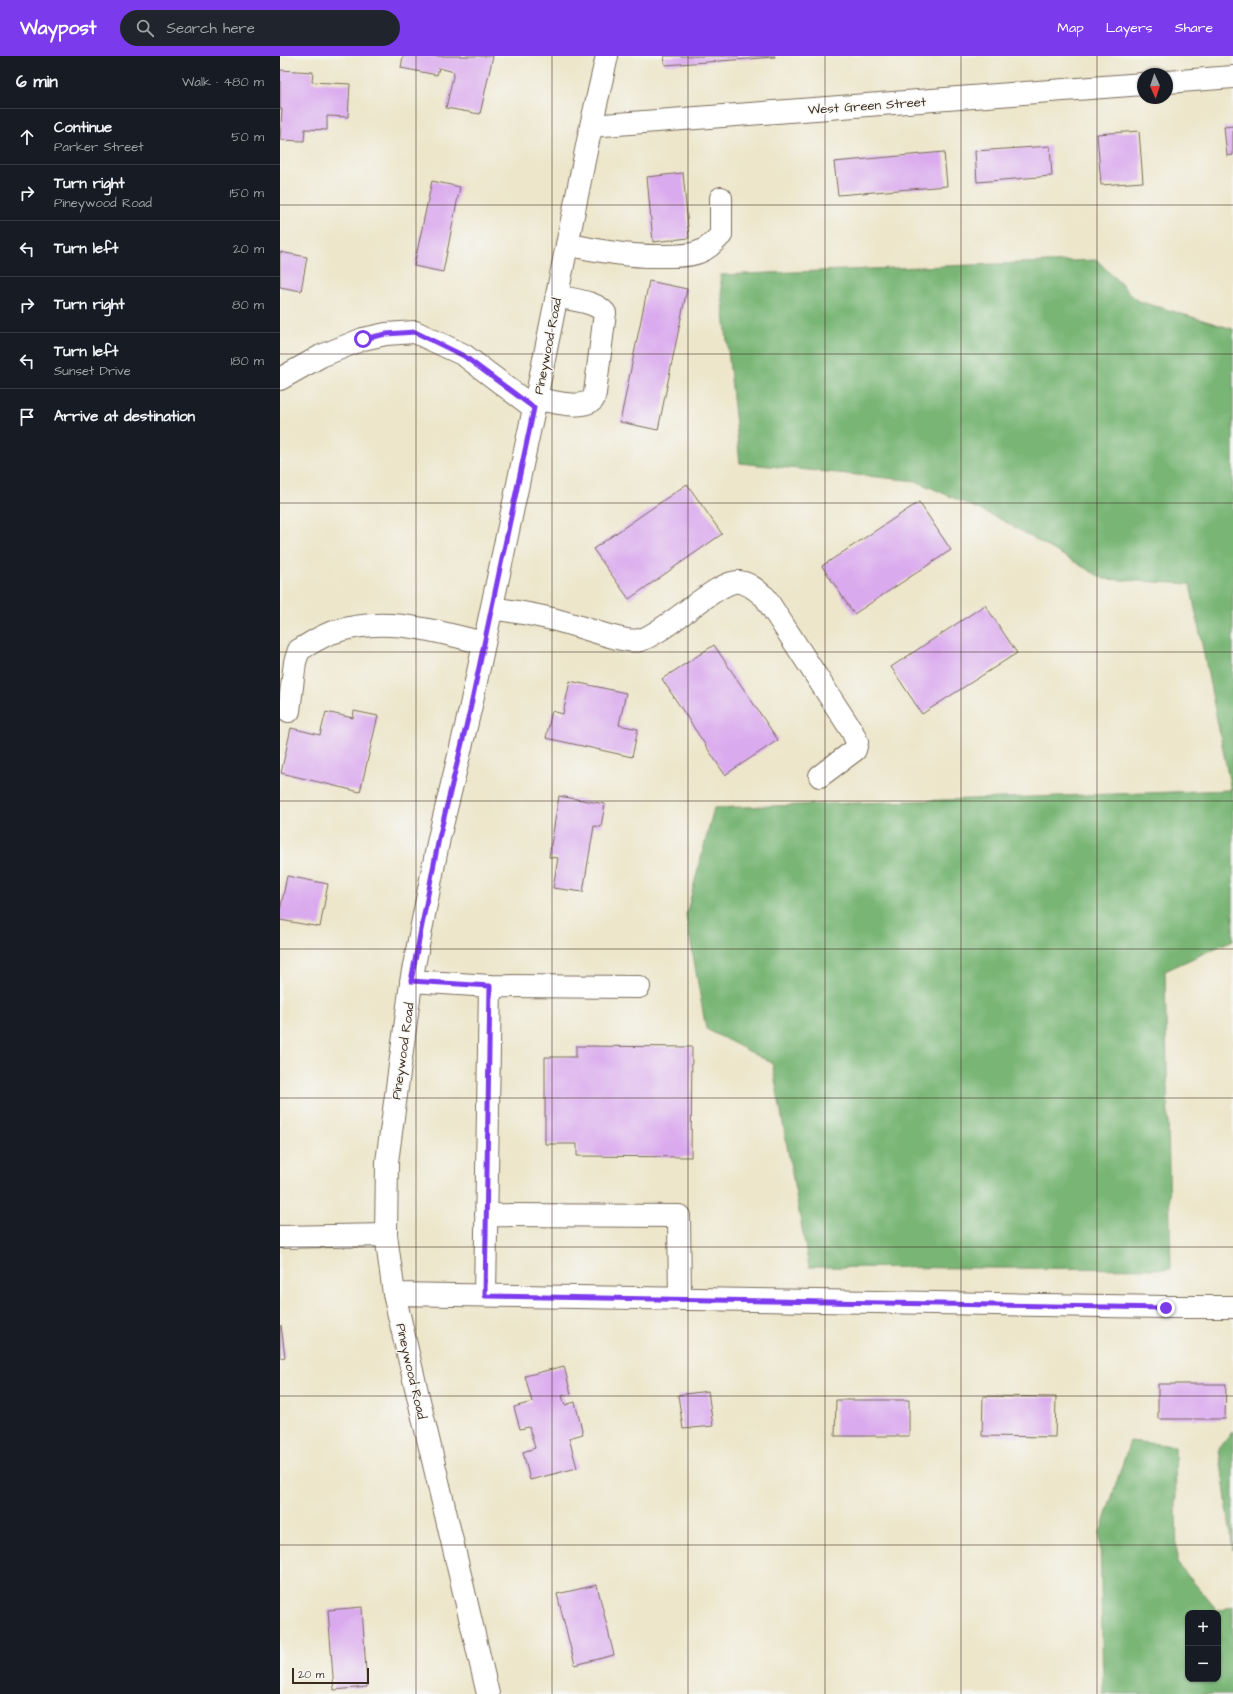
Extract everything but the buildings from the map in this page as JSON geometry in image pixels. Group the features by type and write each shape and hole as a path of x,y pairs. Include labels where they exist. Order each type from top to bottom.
{"street":[{"name":"Pineywood Road","path":"488,1694 394,1294 386,1235 387,1162 411,981 439,838 492,608 591,126 608,56"},
{"path":"1173,82 1233,77"},
{"name":"West Green Street","path":"591,126 1137,84"},
{"path":"567,244 609,253 639,256 682,256 699,252 712,245 721,235 721,198"},
{"path":"280,379 321,356 363,339 386,334 415,332 464,356 535,404 587,404 593,400 595,393 605,313 601,308 594,305 557,296"},
{"path":"492,608 562,621 627,640 640,640 655,632 721,588 738,581 750,585 764,597 858,742 855,750 820,776"},
{"path":"289,711 295,662 299,650 333,632 364,625 389,624 415,626 484,643"},
{"path":"411,981 490,986 639,987"},
{"path":"485,1296 490,986"},
{"path":"486,1215 680,1216 680,1299"},
{"path":"280,1238 386,1235"},
{"path":"394,1294 1166,1308 1233,1307"}],"green space":[{"path":"1097,260 1138,301 1233,329 1233,940 1165,971 1171,1269 809,1267 772,1063 706,1029 686,915 714,808 1231,790 1190,584 1104,579 1000,519 916,481 740,463 720,275"},
{"path":"1233,1431 1233,1550 1219,1449"},
{"path":"1130,1441 1175,1446 1177,1563 1217,1610 1185,1610 1185,1682 1221,1682 1221,1610 1233,1606 1233,1694 1103,1694 1100,1533"}],"route":[{"path":"363,339 386,334 415,332 464,356 534,408 470,710 439,838 411,981 490,986 485,1296 1166,1308"}]}
